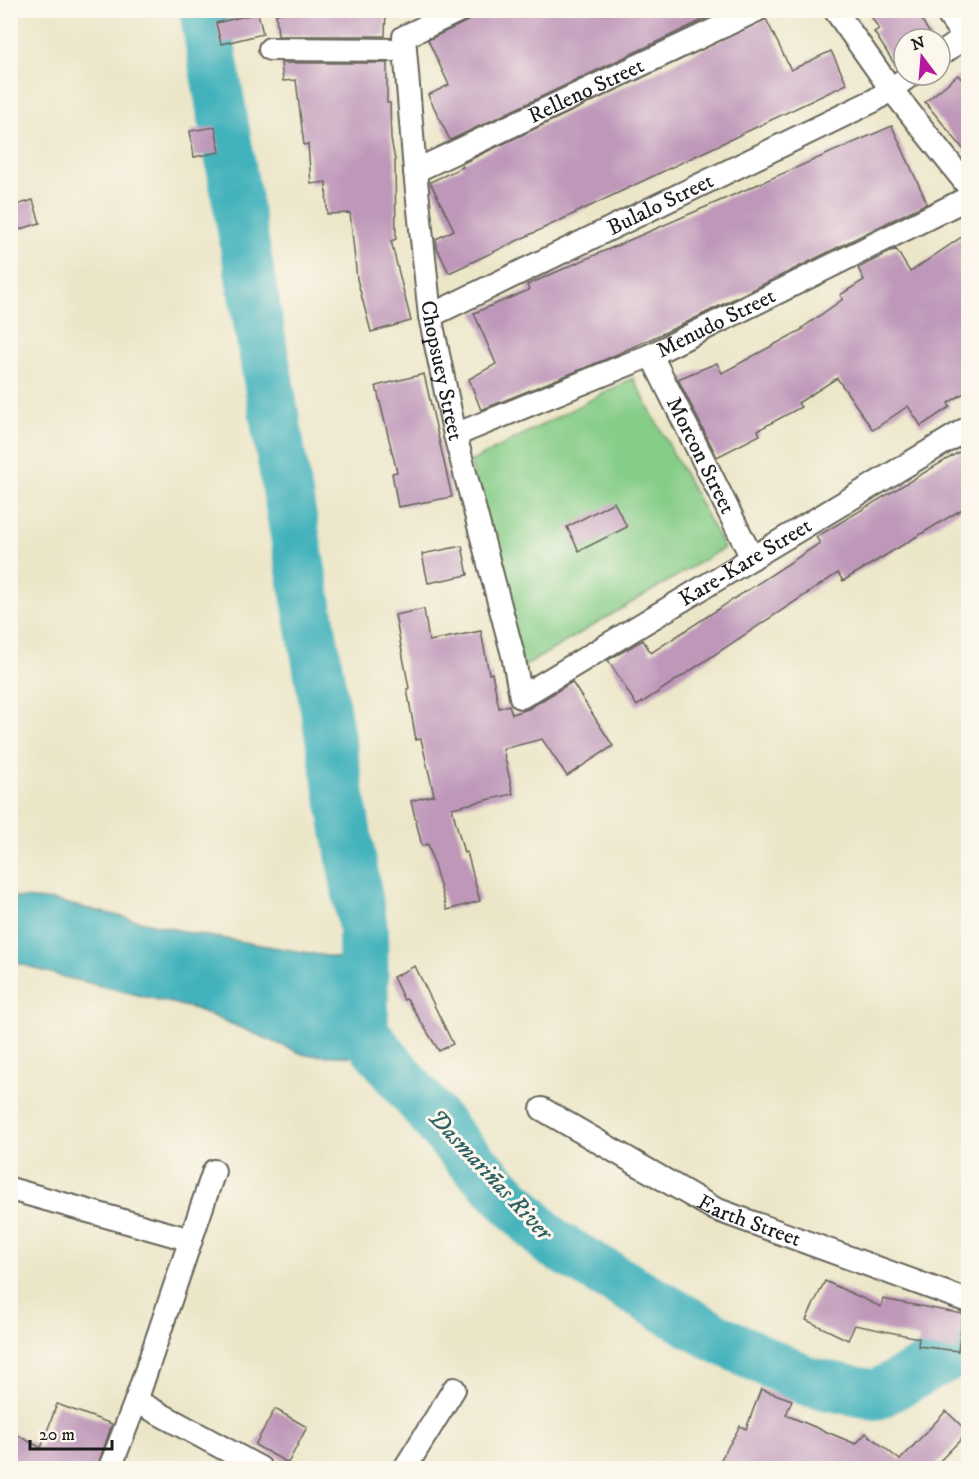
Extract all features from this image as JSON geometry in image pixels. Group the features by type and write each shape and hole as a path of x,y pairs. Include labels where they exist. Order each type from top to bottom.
{"street":[{"path":"270,49 405,43 460,10"},
{"name":"Relleno Street","path":"415,171 757,10"},
{"path":"835,10 891,89 969,186"},
{"path":"945,10 967,39 952,48"},
{"name":"Chopsuey Street","path":"405,43 430,316 455,435 513,655 521,697"},
{"name":"Bulalo Street","path":"430,316 875,100 894,87"},
{"name":"Menudo Street","path":"455,435 651,355 969,198"},
{"name":"Morcon Street","path":"651,355 752,558"},
{"name":"Kare-Kare Street","path":"521,697 969,428"},
{"name":"Earth Street","path":"542,1109 715,1209 969,1301"},
{"path":"110,1468 136,1401 214,1171"},
{"path":"10,1190 190,1240"},
{"path":"405,1468 454,1389"},
{"path":"136,1401 260,1468"}],"green space":[{"path":"633,378 724,548 523,667 470,462"}],"water":[{"path":"11,897 56,901 190,933 350,960 366,1057 305,1055 196,1009 60,976 11,961"}],"building":[{"path":"294,10 386,10 385,36 278,36 276,14"},
{"path":"490,10 724,10 450,140 428,95 449,85 428,40"},
{"path":"867,10 916,10 926,27 892,27 892,60 874,32 879,29"},
{"path":"258,13 263,34 221,44 216,23"},
{"path":"766,19 791,70 831,51 847,84 449,273 437,248 436,239 454,230 430,182 463,167 461,164"},
{"path":"281,63 387,63 387,103 390,103 391,139 395,160 396,239 391,241 411,321 371,332 357,279 350,213 327,214 326,182 311,184 308,144 304,145 296,80 283,81"},
{"path":"958,75 969,88 969,156 925,102 943,87 952,87 952,80"},
{"path":"892,126 927,203 679,326 604,360 481,410 469,379 496,364 474,313 529,290 527,285"},
{"path":"215,127 220,152 194,157 190,131"},
{"path":"33,200 40,223 15,231 10,217 10,207"},
{"path":"969,232 969,390 948,403 950,407 921,426 908,406 873,430 837,378 798,403 801,407 758,430 760,435 717,457 678,379 717,363 722,373 803,329 843,299 840,295 864,280 858,268 896,249 910,272"},
{"path":"424,374 452,497 398,507 392,473 397,472 376,386"},
{"path":"969,446 969,505 843,581 838,573 637,706 608,660 643,640 651,653 820,543 816,537"},
{"path":"614,502 627,527 579,551 567,527"},
{"path":"462,546 468,575 428,583 422,554"},
{"path":"424,609 429,641 481,631 489,674 492,673 499,708 509,705 512,714 528,709 572,682 613,746 567,776 542,739 503,749 513,794 452,808 480,901 447,910 428,844 422,846 411,801 434,795 421,739 416,740 395,615"},
{"path":"415,966 453,1044 439,1051 407,999 404,1000 393,977"},
{"path":"825,1281 881,1307 883,1299 963,1314 958,1351 918,1346 919,1338 855,1325 848,1340 806,1320"},
{"path":"761,1389 792,1400 786,1415 856,1444 866,1433 900,1460 946,1411 968,1432 933,1468 716,1468 740,1426 746,1429"},
{"path":"57,1404 112,1424 97,1468 10,1468 10,1431 41,1448"},
{"path":"275,1409 307,1427 288,1463 255,1445"}],"waterway":[{"path":"204,10 363,928 364,1033"},
{"name":"Dasmariñas River","path":"299,1011 364,1033 459,1148 552,1243 717,1338 809,1382 876,1395 968,1346"}]}
